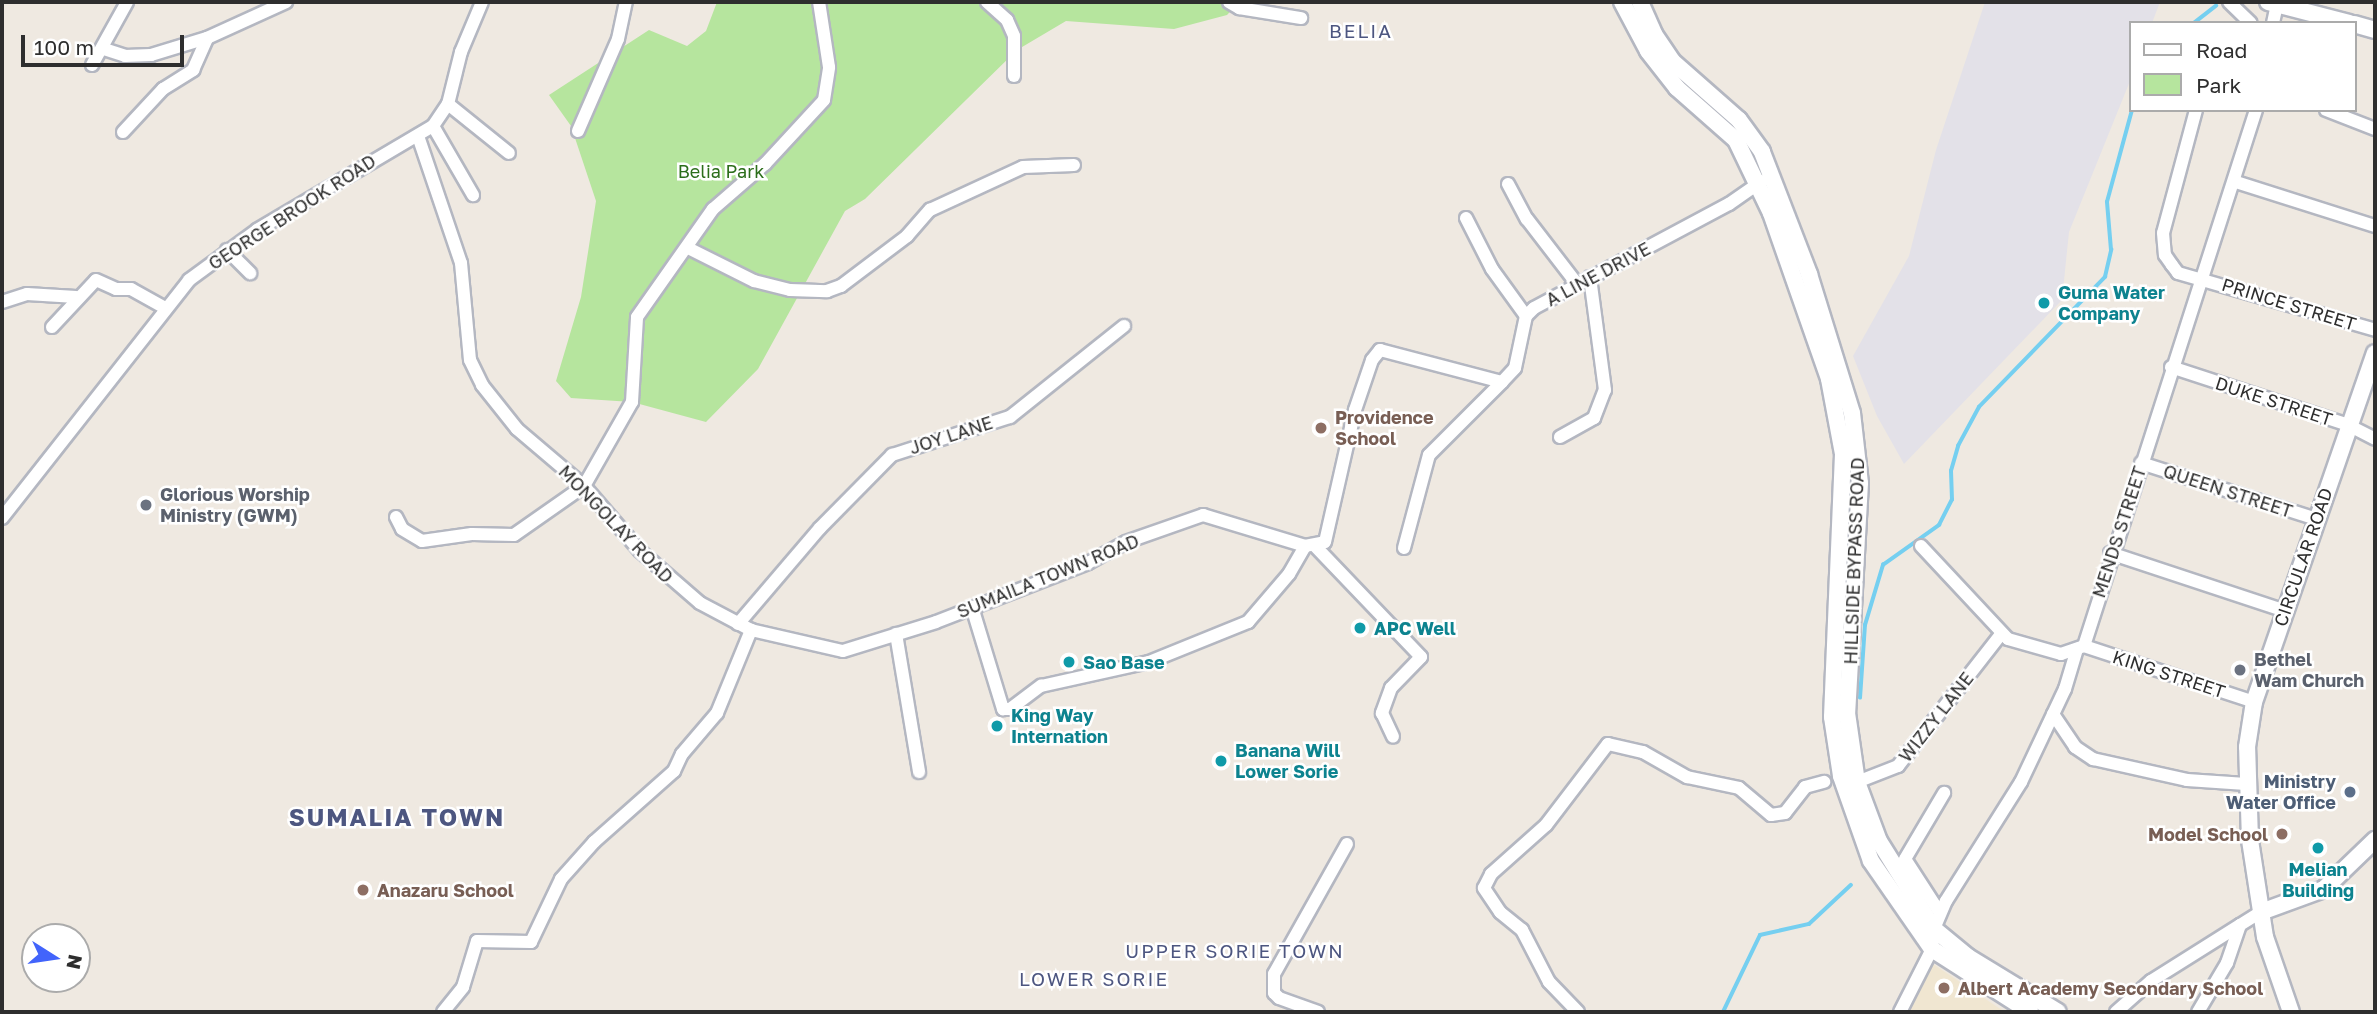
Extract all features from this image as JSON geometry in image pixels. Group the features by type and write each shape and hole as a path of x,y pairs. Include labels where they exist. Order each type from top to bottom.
{"main road":[{"name":"HILLSIDE BYPASS ROAD","path":"1622,2 1648,51 1677,88 1736,140 1763,179 1783,201 1809,274 1852,413 1858,448 1857,566 1847,713 1857,782 1891,867 1934,929 1968,957 2058,1012"},
{"name":"HILLSIDE BYPASS ROAD","path":"1640,2 1654,34 1672,61 1754,137 1763,179 1829,379 1839,422 1844,506 1832,717 1841,776 1871,861 1933,949 2031,1012"},
{"path":"2273,3 2305,6 2344,21"},
{"path":"2356,25 2375,30"},
{"name":"CIRCULAR ROAD","path":"2291,1012 2261,912 2246,784 2254,702 2375,353"},
{"path":"2261,912 2324,889 2375,840"}],"street":[{"path":"92,65 104,48 113,22 127,2"},
{"path":"104,48 138,57 207,38 286,2"},
{"name":"GEORGE BROOK ROAD","path":"2,518 164,307 227,250 433,126 448,104 461,51 482,2"},
{"path":"578,131 618,39 626,2"},
{"path":"396,517 402,529 422,541 472,534 514,535 552,513 584,486 632,402 637,317 713,209 765,164 819,108 828,92 829,67 819,2"},
{"path":"988,2 1007,20 1014,36 1014,76"},
{"path":"1229,2 1239,8 1301,18"},
{"path":"2229,2 2249,21"},
{"path":"2273,3 2273,21"},
{"path":"124,132 163,89 193,70 207,38"},
{"path":"448,104 509,153"},
{"name":"PRINCE STREET","path":"2195,112 2185,140 2163,233 2165,255 2178,273 2375,330"},
{"name":"MENDS STREET","path":"1933,949 1934,929 1940,913 2016,791 2053,715 2080,648 2171,367 2236,182 2255,112"},
{"path":"2331,112 2375,129"},
{"path":"433,126 473,195"},
{"name":"MONGOLAY ROAD","path":"418,136 461,263 465,334 474,370 517,429 584,486 670,581 738,624"},
{"path":"688,248 754,281 790,290 827,291 841,286 906,236 930,210 1023,167 1074,165"},
{"name":"A LINE DRIVE","path":"1404,548 1429,455 1515,368 1526,316 1577,284 1763,179"},
{"path":"2236,182 2375,226"},
{"path":"1508,184 1527,219 1577,284"},
{"path":"1466,218 1492,270 1526,316"},
{"path":"227,250 250,273"},
{"path":"1560,437 1594,418 1605,390 1590,277"},
{"path":"52,327 76,297 99,281 116,289 131,289 164,307"},
{"path":"2,302 27,294 76,297"},
{"name":"JOY LANE","path":"738,624 820,528 892,455 1010,416 1124,326"},
{"path":"972,607 1003,709 1010,709 1041,686 1149,662 1248,622 1311,546 1329,536 1355,410 1371,360 1380,350 1502,382"},
{"name":"DUKE STREET","path":"2171,367 2348,425 2375,439"},
{"name":"QUEEN STREET","path":"2141,463 2316,519"},
{"name":"SUMAILA TOWN ROAD","path":"738,624 751,630 843,651 972,607 1088,563 1126,541 1203,515 1311,546"},
{"path":"1311,546 1421,657 1391,688 1382,713 1393,737"},
{"path":"1921,547 2001,634 2034,649 2061,654 2080,648"},
{"path":"2110,553 2285,611"},
{"path":"443,1012 463,987 477,941 531,942 561,879 594,842 674,771 682,754 717,713 751,630"},
{"path":"896,634 919,772"},
{"name":"WIZZY LANE","path":"1857,782 1898,766 2001,634"},
{"name":"KING STREET","path":"2080,648 2254,702"},
{"path":"2053,715 2075,747 2093,759 2187,780 2246,784"},
{"path":"1578,1012 1549,982 1522,930 1500,912 1484,888 1491,874 1546,825 1608,744 1630,747 1686,777 1739,788 1771,815 1785,813 1805,787 1824,782"},
{"path":"1940,913 1905,859 1944,793"},
{"path":"1318,1012 1279,999 1274,993 1274,975 1347,844"},
{"path":"2116,1012 2151,981 2261,912"},
{"path":"2202,1011 2227,963 2240,925"},
{"path":"1900,1012 1933,949"}],"shaded area":[{"path":"1985,2 2160,2 2153,21 2128,21 2128,86 2069,232 2062,300 1904,464 1877,416 1853,356 1909,256 1936,150"},
{"name":"Albert Academy Secondary School","path":"1933,964 2005,1012 1906,1012"}],"green space":[{"name":"Belia Park","path":"717,2 1239,2 1227,15 1174,29 1066,21 1017,50 865,199 845,211 758,369 706,422 632,402 571,398 556,381 581,297 596,201 571,126 549,95 649,30 687,46 706,31"}],"waterway":[{"path":"2197,21 2216,6"},
{"path":"1860,698 1865,625 1883,565 1939,525 1952,500 1951,471 1958,446 1979,407 2105,277 2111,250 2107,202 2131,112"},
{"path":"1723,1012 1760,935 1809,924 1851,885"}],"place":[{"name":"Guma Water Company","path":"2044,303"},
{"name":"Providence School","path":"1321,428"},
{"name":"Glorious Worship Ministry (GWM)","path":"146,505"},
{"name":"APC Well","path":"1360,628"},
{"name":"Sao Base","path":"1069,662"},
{"name":"Bethel Wam Church","path":"2240,670"},
{"name":"King Way Internation","path":"997,726"},
{"name":"Banana Will Lower Sorie","path":"1221,761"},
{"name":"Ministry Water Office","path":"2350,792"},
{"name":"Model School","path":"2282,834"},
{"name":"Melian Building","path":"2318,848"},
{"name":"Anazaru School","path":"363,890"},
{"name":"Albert Academy Secondary School","path":"1944,988"}],"district":[{"name":"BELIA","path":"1361,31"},
{"name":"SUMALIA TOWN","path":"397,817"},
{"name":"UPPER SORIE TOWN","path":"1235,951"},
{"name":"LOWER SORIE","path":"1094,979"}]}
